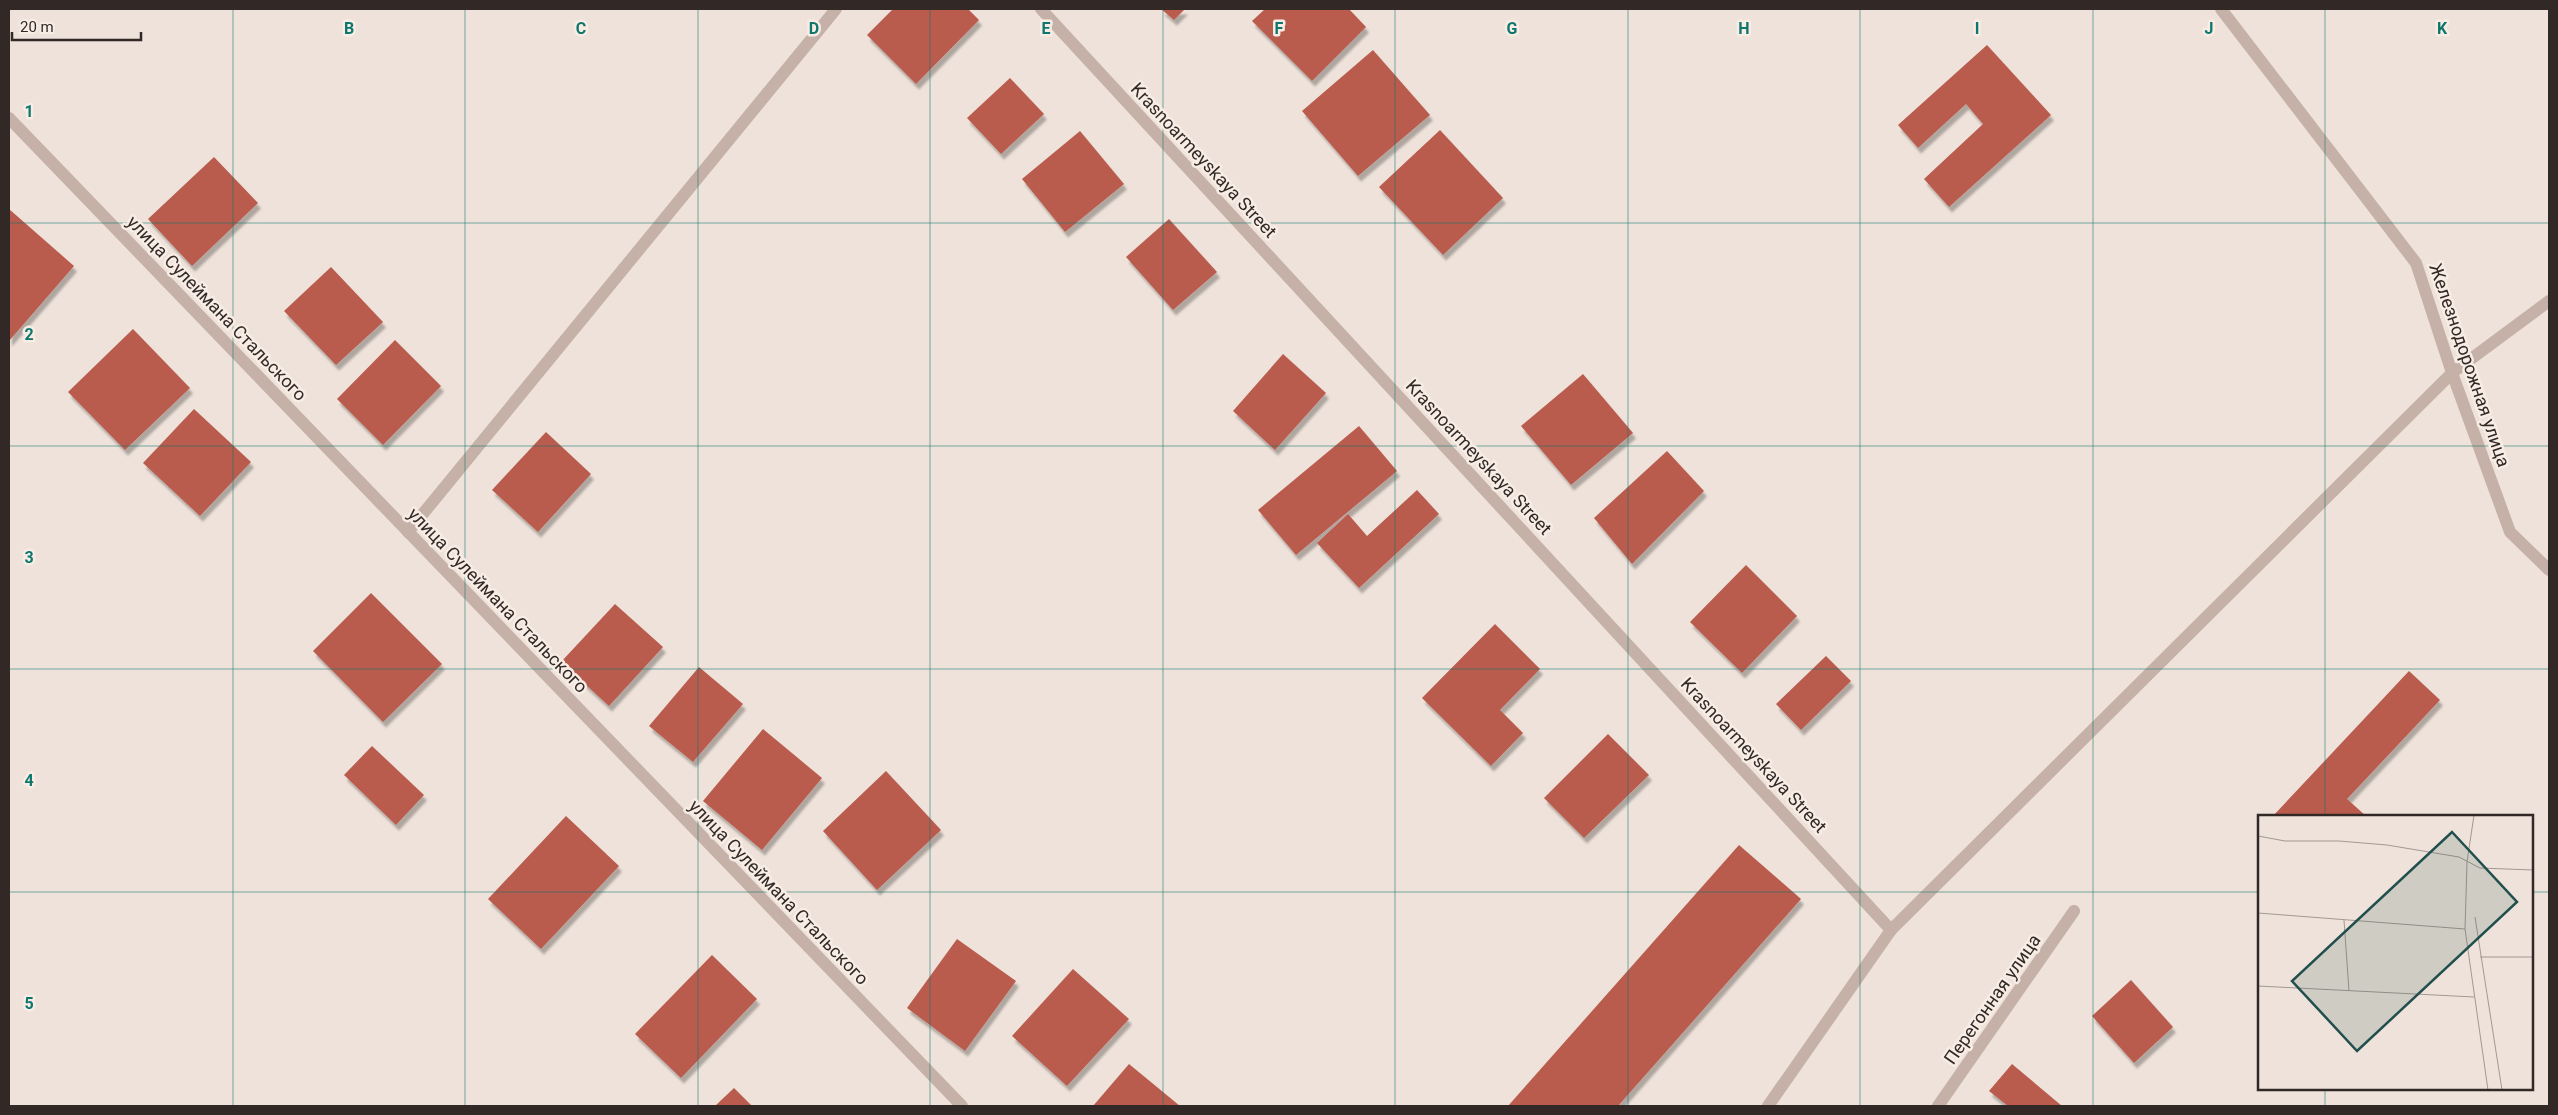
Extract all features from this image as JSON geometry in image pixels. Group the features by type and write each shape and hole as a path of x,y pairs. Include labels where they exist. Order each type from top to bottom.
{"street":[{"path":"408,532 836,9"},
{"name":"Krasnoarmeyskaya Street","path":"1041,9 1891,930"},
{"name":"Железнодорожная улица","path":"2221,9 2416,263 2452,373 2510,532 2549,570"},
{"name":"улица Сулеймана Стальского","path":"9,118 962,1106"},
{"path":"1768,1106 1891,930 2452,373 2549,301"},
{"name":"Перегонная улица","path":"1938,1106 2074,911"}],"building":[{"path":"893,9 968,9 979,20 916,84 867,35"},
{"path":"1161,9 1185,9 1174,20"},
{"path":"1265,9 1349,9 1366,27 1312,81 1252,21"},
{"path":"1987,45 2051,115 1949,207 1924,179 1983,124 1966,104 1918,148 1898,125"},
{"path":"1373,50 1430,115 1358,176 1302,111"},
{"path":"1010,78 1044,114 1001,154 967,118"},
{"path":"1440,130 1503,198 1443,255 1379,187"},
{"path":"1080,131 1124,184 1065,232 1022,179"},
{"path":"214,157 258,203 192,266 148,219"},
{"path":"9,209 74,266 9,341"},
{"path":"1169,219 1217,272 1173,310 1126,257"},
{"path":"331,267 383,322 336,365 284,311"},
{"path":"133,329 190,388 125,450 68,392"},
{"path":"395,340 441,386 383,445 337,399"},
{"path":"1283,354 1326,393 1275,450 1233,411"},
{"path":"1583,374 1633,433 1571,485 1521,426"},
{"path":"194,409 251,462 200,516 143,463"},
{"path":"1359,426 1397,471 1296,555 1258,510"},
{"path":"546,432 591,474 538,532 492,490"},
{"path":"1667,451 1704,491 1632,564 1594,518"},
{"path":"1417,490 1439,514 1359,588 1317,543 1348,514 1367,536"},
{"path":"1746,565 1797,616 1742,673 1690,622"},
{"path":"371,593 442,664 383,722 313,651"},
{"path":"615,604 663,647 609,706 561,662"},
{"path":"1495,624 1540,669 1500,710 1523,733 1491,766 1422,698"},
{"path":"1826,656 1851,681 1801,730 1776,704"},
{"path":"699,667 743,704 693,762 649,726"},
{"path":"2409,671 2440,700 2347,799 2365,815 2274,815"},
{"path":"763,729 822,778 762,850 703,801"},
{"path":"1608,734 1649,775 1584,838 1544,798"},
{"path":"372,746 424,795 396,825 344,775"},
{"path":"886,771 941,830 877,890 823,831"},
{"path":"566,816 619,866 541,949 488,899"},
{"path":"1739,845 1801,899 1618,1106 1508,1106"},
{"path":"957,939 1016,981 965,1051 907,1008"},
{"path":"712,955 757,999 681,1078 635,1034"},
{"path":"1073,969 1129,1019 1067,1086 1012,1036"},
{"path":"2131,980 2173,1027 2134,1063 2092,1016"},
{"path":"1129,1064 1180,1106 1093,1106"},
{"path":"2012,1064 2062,1106 2008,1106 1989,1091"},
{"path":"734,1088 752,1106 715,1106"}]}
